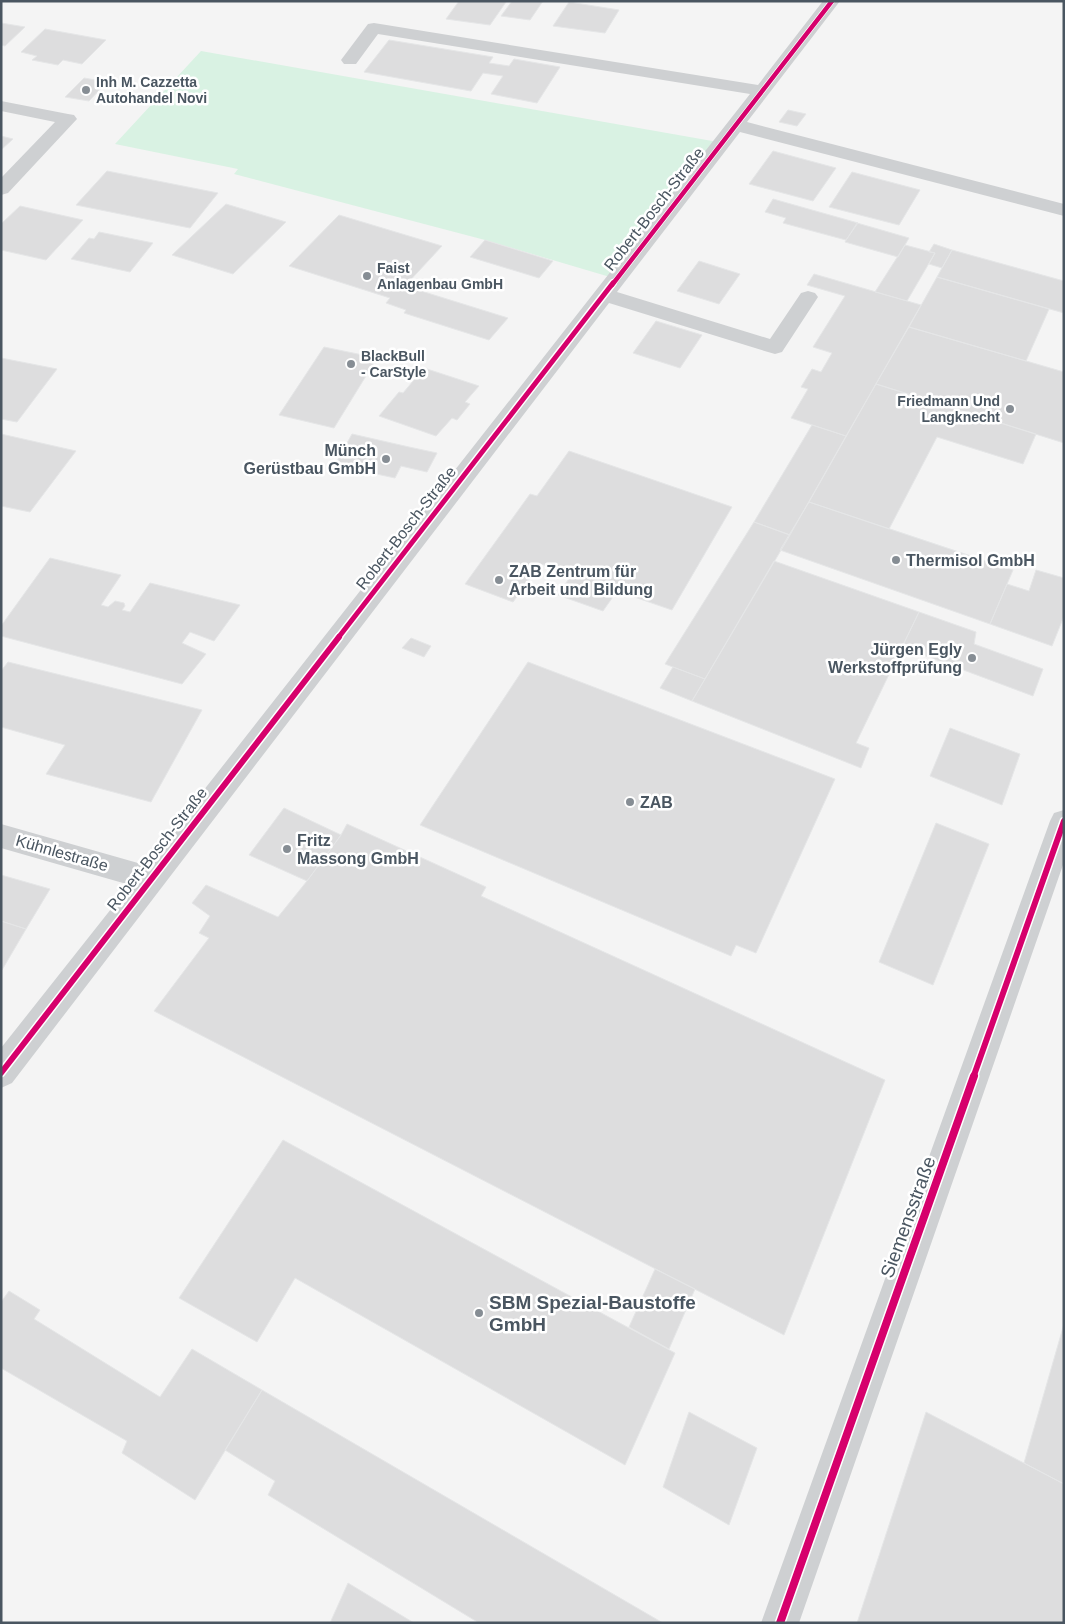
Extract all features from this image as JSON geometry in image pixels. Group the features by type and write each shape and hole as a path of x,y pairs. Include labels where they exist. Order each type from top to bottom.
{"street":[{"name":"Robert-Bosch-Straße","path":"1,1073 832,1"},
{"path":"350,60 374,28 762,91"},
{"path":"1,106 68,119 1,188"},
{"path":"736,125 1064,210"},
{"path":"604,295 775,347 808,297"},
{"name":"Siemensstraße","path":"780,1623 1064,822"},
{"name":"Kühnlestraße","path":"1,836 151,879"}],"green space":[{"path":"201,51 718,142 610,277 485,240 234,174 238,169 115,144"}],"building":[{"path":"459,1 506,2 490,25 446,19"},
{"path":"512,1 543,1 530,20 501,16"},
{"path":"569,2 619,10 605,33 553,26"},
{"path":"1,23 25,27 5,46 1,45"},
{"path":"45,29 106,40 82,64 63,60 58,65 32,60 37,56 21,52"},
{"path":"389,40 493,57 489,63 509,66 514,59 560,67 537,103 491,94 503,76 483,73 471,91 364,72"},
{"name":"Inh M. Cazzetta Autohandel Novi","path":"84,78 107,82 89,101 65,97"},
{"path":"788,110 806,114 797,126 779,122"},
{"path":"1,136 13,139 1,150"},
{"path":"773,151 836,168 813,201 749,184"},
{"path":"107,171 218,193 190,228 76,205"},
{"path":"852,172 920,190 899,225 829,207"},
{"path":"773,199 858,223 846,240 783,223 786,218 765,212"},
{"path":"226,204 286,222 233,274 172,255"},
{"path":"20,206 83,220 46,260 1,250 1,224"},
{"name":"Faist Anlagenbau GmbH","path":"339,215 442,246 405,286 508,318 489,340 404,313 406,310 386,303 390,298 289,266"},
{"path":"857,223 909,238 898,257 845,242"},
{"path":"99,232 153,243 130,272 71,259 89,238 94,239"},
{"path":"485,240 553,261 539,278 470,257"},
{"path":"934,244 952,250 942,268 929,264 935,253 929,252"},
{"path":"905,245 935,253 907,301 875,292"},
{"path":"952,250 1064,281 1064,313 937,277"},
{"path":"699,261 740,274 719,304 677,291"},
{"path":"814,274 921,305 846,436 791,418 808,389 801,387 812,369 821,372 832,353 813,347 845,296 807,285"},
{"path":"937,277 1049,309 1026,361 909,327"},
{"path":"656,321 702,335 680,368 633,353"},
{"name":"Friedmann Und Langknecht","path":"909,327 1064,372 1064,443 876,384"},
{"path":"324,347 377,358 334,428 279,415"},
{"path":"1,358 57,369 17,422 1,419"},
{"path":"424,368 479,386 465,402 470,404 457,420 452,418 436,436 379,416 399,392 403,393"},
{"path":"876,384 1036,434 1023,464 937,437 889,529 809,502"},
{"path":"812,425 846,436 790,535 754,522"},
{"path":"1,434 76,451 30,512 1,506"},
{"name":"Münch Gerüstbau GmbH","path":"352,434 437,453 427,472 401,466 395,478 335,465"},
{"path":"569,451 732,507 672,610 617,591 603,611 558,595 572,574 541,564 513,602 465,584 530,494 537,496"},
{"name":"Thermisol GmbH","path":"809,502 1013,570 990,624 780,550"},
{"path":"754,522 790,535 705,679 665,664"},
{"path":"50,558 121,575 101,605 108,607 115,601 124,603 125,606 122,610 130,612 150,583 240,605 214,641 190,632 182,643 206,654 182,684 1,636 1,626"},
{"path":"774,561 919,612 856,743 869,748 861,768 692,701"},
{"path":"1036,570 1064,578 1064,616 1052,646 990,624 1007,584 1029,591"},
{"name":"Jürgen Egly Werkstoffprüfung","path":"919,612 976,632 974,644 1043,669 1033,696 902,647"},
{"path":"411,638 431,646 424,657 402,648"},
{"path":"8,662 202,710 151,802 46,774 65,745 1,727 1,671"},
{"name":"ZAB","path":"528,662 835,779 756,953 736,945 731,956 420,825"},
{"path":"673,667 705,679 692,701 660,688"},
{"path":"950,728 1020,754 1002,805 930,776"},
{"path":"284,808 341,835 307,881 249,855"},
{"path":"936,823 989,844 933,985 879,962"},
{"path":"347,824 486,887 481,896 885,1080 784,1335 154,1011 209,938 199,933 210,916 192,903 206,885 278,917 307,881"},
{"path":"1,875 50,889 26,929 1,921"},
{"path":"1,921 26,929 2,970 1,970"},
{"name":"SBM Spezial-Baustoffe GmbH","path":"283,1140 675,1353 625,1465 295,1278 257,1342 179,1298"},
{"path":"655,1269 695,1289 669,1349 629,1327"},
{"path":"9,1291 40,1310 34,1319 160,1397 192,1349 262,1390 195,1500 122,1453 127,1441 1,1368 1,1302"},
{"path":"1064,1324 1064,1484 1024,1463"},
{"path":"262,1390 663,1623 479,1623 268,1495 275,1481 225,1450"},
{"path":"689,1412 757,1448 729,1525 663,1487"},
{"path":"926,1412 1064,1484 1064,1623 857,1623"},
{"path":"348,1583 414,1623 330,1623"}],"cycle path":[{"path":"1,1073 832,1"},
{"path":"780,1623 1064,821"}],"place":[{"name":"Inh M. Cazzetta Autohandel Novi","path":"86,90"},
{"name":"Faist Anlagenbau GmbH","path":"367,276"},
{"name":"BlackBull - CarStyle","path":"351,364"},
{"name":"Friedmann Und Langknecht","path":"1010,409"},
{"name":"Münch Gerüstbau GmbH","path":"386,459"},
{"name":"Thermisol GmbH","path":"896,560"},
{"name":"ZAB Zentrum für Arbeit und Bildung","path":"499,580"},
{"name":"Jürgen Egly Werkstoffprüfung","path":"972,658"},
{"name":"ZAB","path":"630,802"},
{"name":"Fritz Massong GmbH","path":"287,849"},
{"name":"SBM Spezial-Baustoffe GmbH","path":"479,1313"}]}
